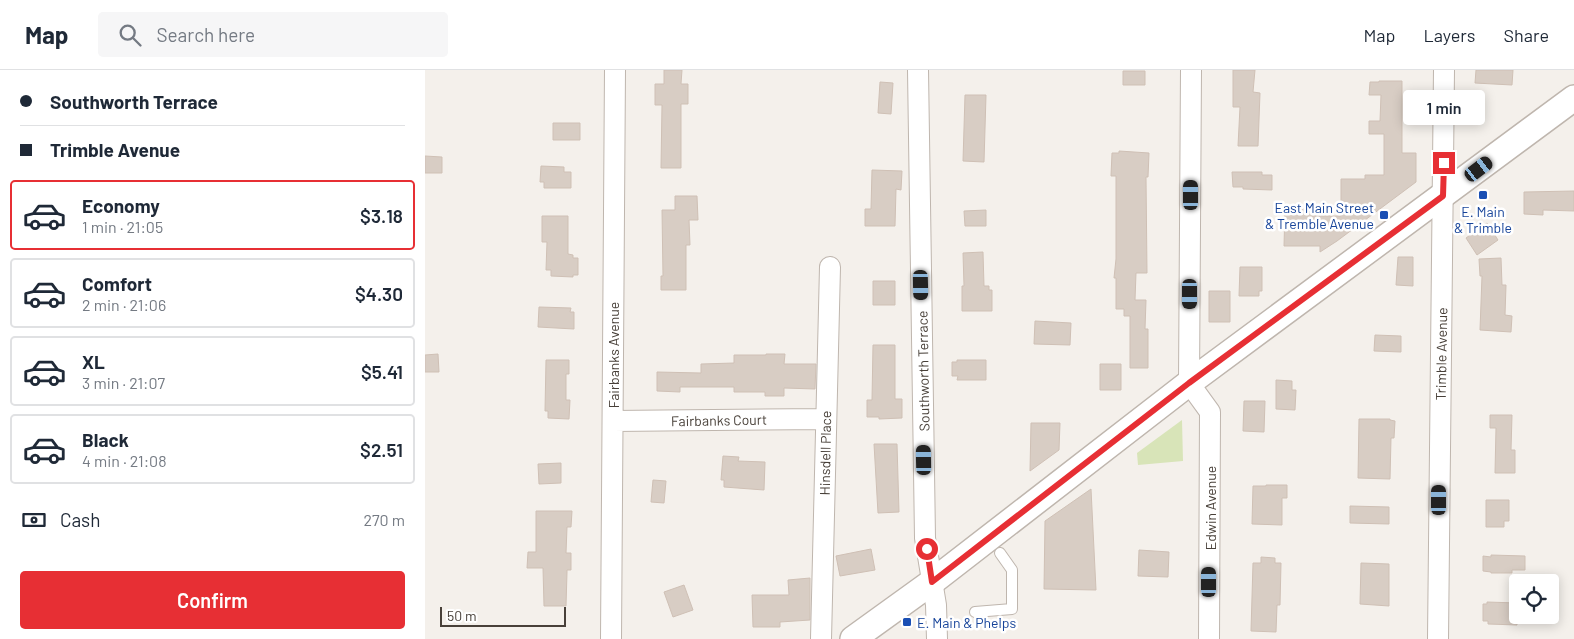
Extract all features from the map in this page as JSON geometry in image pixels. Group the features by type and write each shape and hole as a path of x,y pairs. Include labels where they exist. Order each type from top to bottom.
{"street":[{"name":"Fairbanks Avenue","path":"611,639 615,70"},
{"name":"Southworth Terrace","path":"918,70 925,538 936,605 937,639"},
{"path":"1189,383 1191,70"},
{"name":"Trimble Avenue","path":"1438,639 1444,70"},
{"path":"853,639 932,582 1189,383 1574,98"},
{"name":"Hinsdell Place","path":"821,639 830,267"},
{"name":"Edwin Avenue","path":"1189,383 1210,412 1209,639"},
{"name":"Fairbanks Court","path":"613,421 826,419"}],"lane":[{"path":"975,612 1012,609 1012,570 1000,553"}],"green space":[{"path":"1182,420 1183,461 1138,465 1137,453"}],"building":[{"path":"664,70 682,70 681,84 688,84 688,104 681,104 681,168 661,168 662,105 655,105 655,84 664,84"},
{"path":"1233,70 1255,70 1253,92 1260,93 1258,146 1238,146 1240,107 1233,107"},
{"path":"1476,70 1513,70 1512,85 1475,83"},
{"path":"1123,71 1145,71 1145,85 1123,85"},
{"path":"1402,81 1402,153 1416,153 1416,182 1320,252 1320,246 1284,246 1285,209 1312,209 1312,216 1341,216 1341,179 1365,179 1365,175 1384,175 1384,134 1369,134 1369,121 1380,121 1381,95 1369,95 1370,82"},
{"path":"880,82 893,83 891,114 878,113"},
{"path":"965,95 986,95 984,162 963,161"},
{"path":"553,123 580,123 580,140 553,140"},
{"path":"1119,151 1149,153 1148,177 1146,177 1147,273 1136,273 1135,300 1146,300 1145,329 1148,329 1148,368 1130,368 1130,316 1124,316 1124,309 1116,309 1116,278 1114,278 1116,259 1116,176 1111,176 1112,153 1119,153"},
{"path":"425,156 442,157 442,173 425,173"},
{"path":"541,166 564,167 564,172 571,172 571,188 544,188 544,182 540,182"},
{"path":"872,170 902,171 901,190 896,189 895,226 865,226 865,209 871,209"},
{"path":"1232,172 1262,172 1262,175 1272,175 1272,190 1233,187"},
{"path":"1574,191 1574,211 1543,210 1543,215 1524,214 1524,192"},
{"path":"675,196 697,196 698,220 689,220 690,245 686,245 686,290 661,290 661,276 663,276 662,210 675,210"},
{"path":"986,210 986,226 965,226 964,211"},
{"path":"542,216 568,216 568,254 573,255 573,258 578,258 578,275 573,275 573,277 551,276 551,270 546,270 547,242 542,242"},
{"path":"1487,223 1498,240 1477,255 1466,238"},
{"path":"983,252 984,286 989,286 989,290 992,290 992,311 962,311 962,286 964,286 963,253"},
{"path":"1398,257 1413,257 1413,286 1396,285"},
{"path":"1501,258 1502,285 1506,285 1505,315 1512,316 1511,332 1480,330 1482,276 1480,276 1479,259"},
{"path":"1240,267 1262,267 1262,291 1259,291 1259,296 1239,296"},
{"path":"873,281 895,281 895,305 873,305"},
{"path":"1209,291 1230,291 1230,322 1209,322"},
{"path":"539,307 571,308 570,312 574,312 574,329 538,327"},
{"path":"1035,321 1071,323 1070,345 1034,344"},
{"path":"1375,335 1401,336 1401,352 1374,351"},
{"path":"873,345 895,345 895,399 902,399 902,418 879,419 879,417 867,417 867,400 872,400"},
{"path":"438,354 439,372 425,372 425,355"},
{"path":"785,354 784,364 816,364 815,389 784,388 784,396 765,396 765,392 734,392 734,387 680,387 680,392 657,391 657,372 701,373 701,364 734,363 734,355"},
{"path":"546,360 569,360 569,374 566,374 566,400 570,400 569,419 548,418 548,411 545,411"},
{"path":"957,360 986,360 986,380 957,380 958,376 952,376 952,362 957,362"},
{"path":"1100,364 1121,364 1121,390 1100,390"},
{"path":"1276,380 1292,381 1292,390 1296,390 1295,410 1276,409"},
{"path":"1244,401 1265,401 1264,432 1243,431"},
{"path":"1490,415 1512,415 1511,450 1515,450 1515,473 1495,473 1496,428 1490,428"},
{"path":"1359,419 1390,419 1395,421 1394,438 1391,438 1390,479 1358,478"},
{"path":"1031,423 1060,423 1059,450 1030,471"},
{"path":"874,444 897,444 899,512 878,513"},
{"path":"723,456 739,457 738,461 765,462 764,490 724,487 724,480 721,480"},
{"path":"561,463 561,483 539,484 538,464"},
{"path":"653,480 666,481 664,503 651,502"},
{"path":"1287,485 1287,498 1282,498 1282,525 1252,524 1253,486"},
{"path":"1091,489 1096,590 1044,589 1045,521"},
{"path":"1486,500 1509,500 1509,521 1504,521 1504,527 1486,527"},
{"path":"1350,506 1389,507 1389,524 1350,523"},
{"path":"536,511 572,511 571,527 567,527 566,553 571,553 571,570 567,570 566,606 544,606 543,568 527,568 528,552 536,552"},
{"path":"871,549 875,570 840,576 836,556"},
{"path":"1139,550 1169,552 1168,577 1138,576"},
{"path":"1491,555 1525,556 1525,570 1512,570 1512,573 1483,571 1483,556 1491,557"},
{"path":"1261,557 1275,558 1275,563 1281,563 1280,605 1277,605 1276,632 1251,631 1253,563 1261,563"},
{"path":"1361,563 1389,564 1389,606 1360,604"},
{"path":"810,578 810,620 780,622 780,627 753,627 752,595 789,595 788,580"},
{"path":"684,585 693,610 673,617 664,592"},
{"path":"1487,602 1509,603 1509,624 1517,625 1488,624 1488,621 1483,621 1483,604 1487,604"}],"place":[{"name":"E. Main & Trimble","path":"1483,195"},
{"name":"East Main Street & Tremble Avenue","path":"1384,215"},
{"name":"E. Main & Phelps","path":"907,622"}],"route":[{"path":"927,549 932,582 1189,383 1443,196 1444,163"}]}
